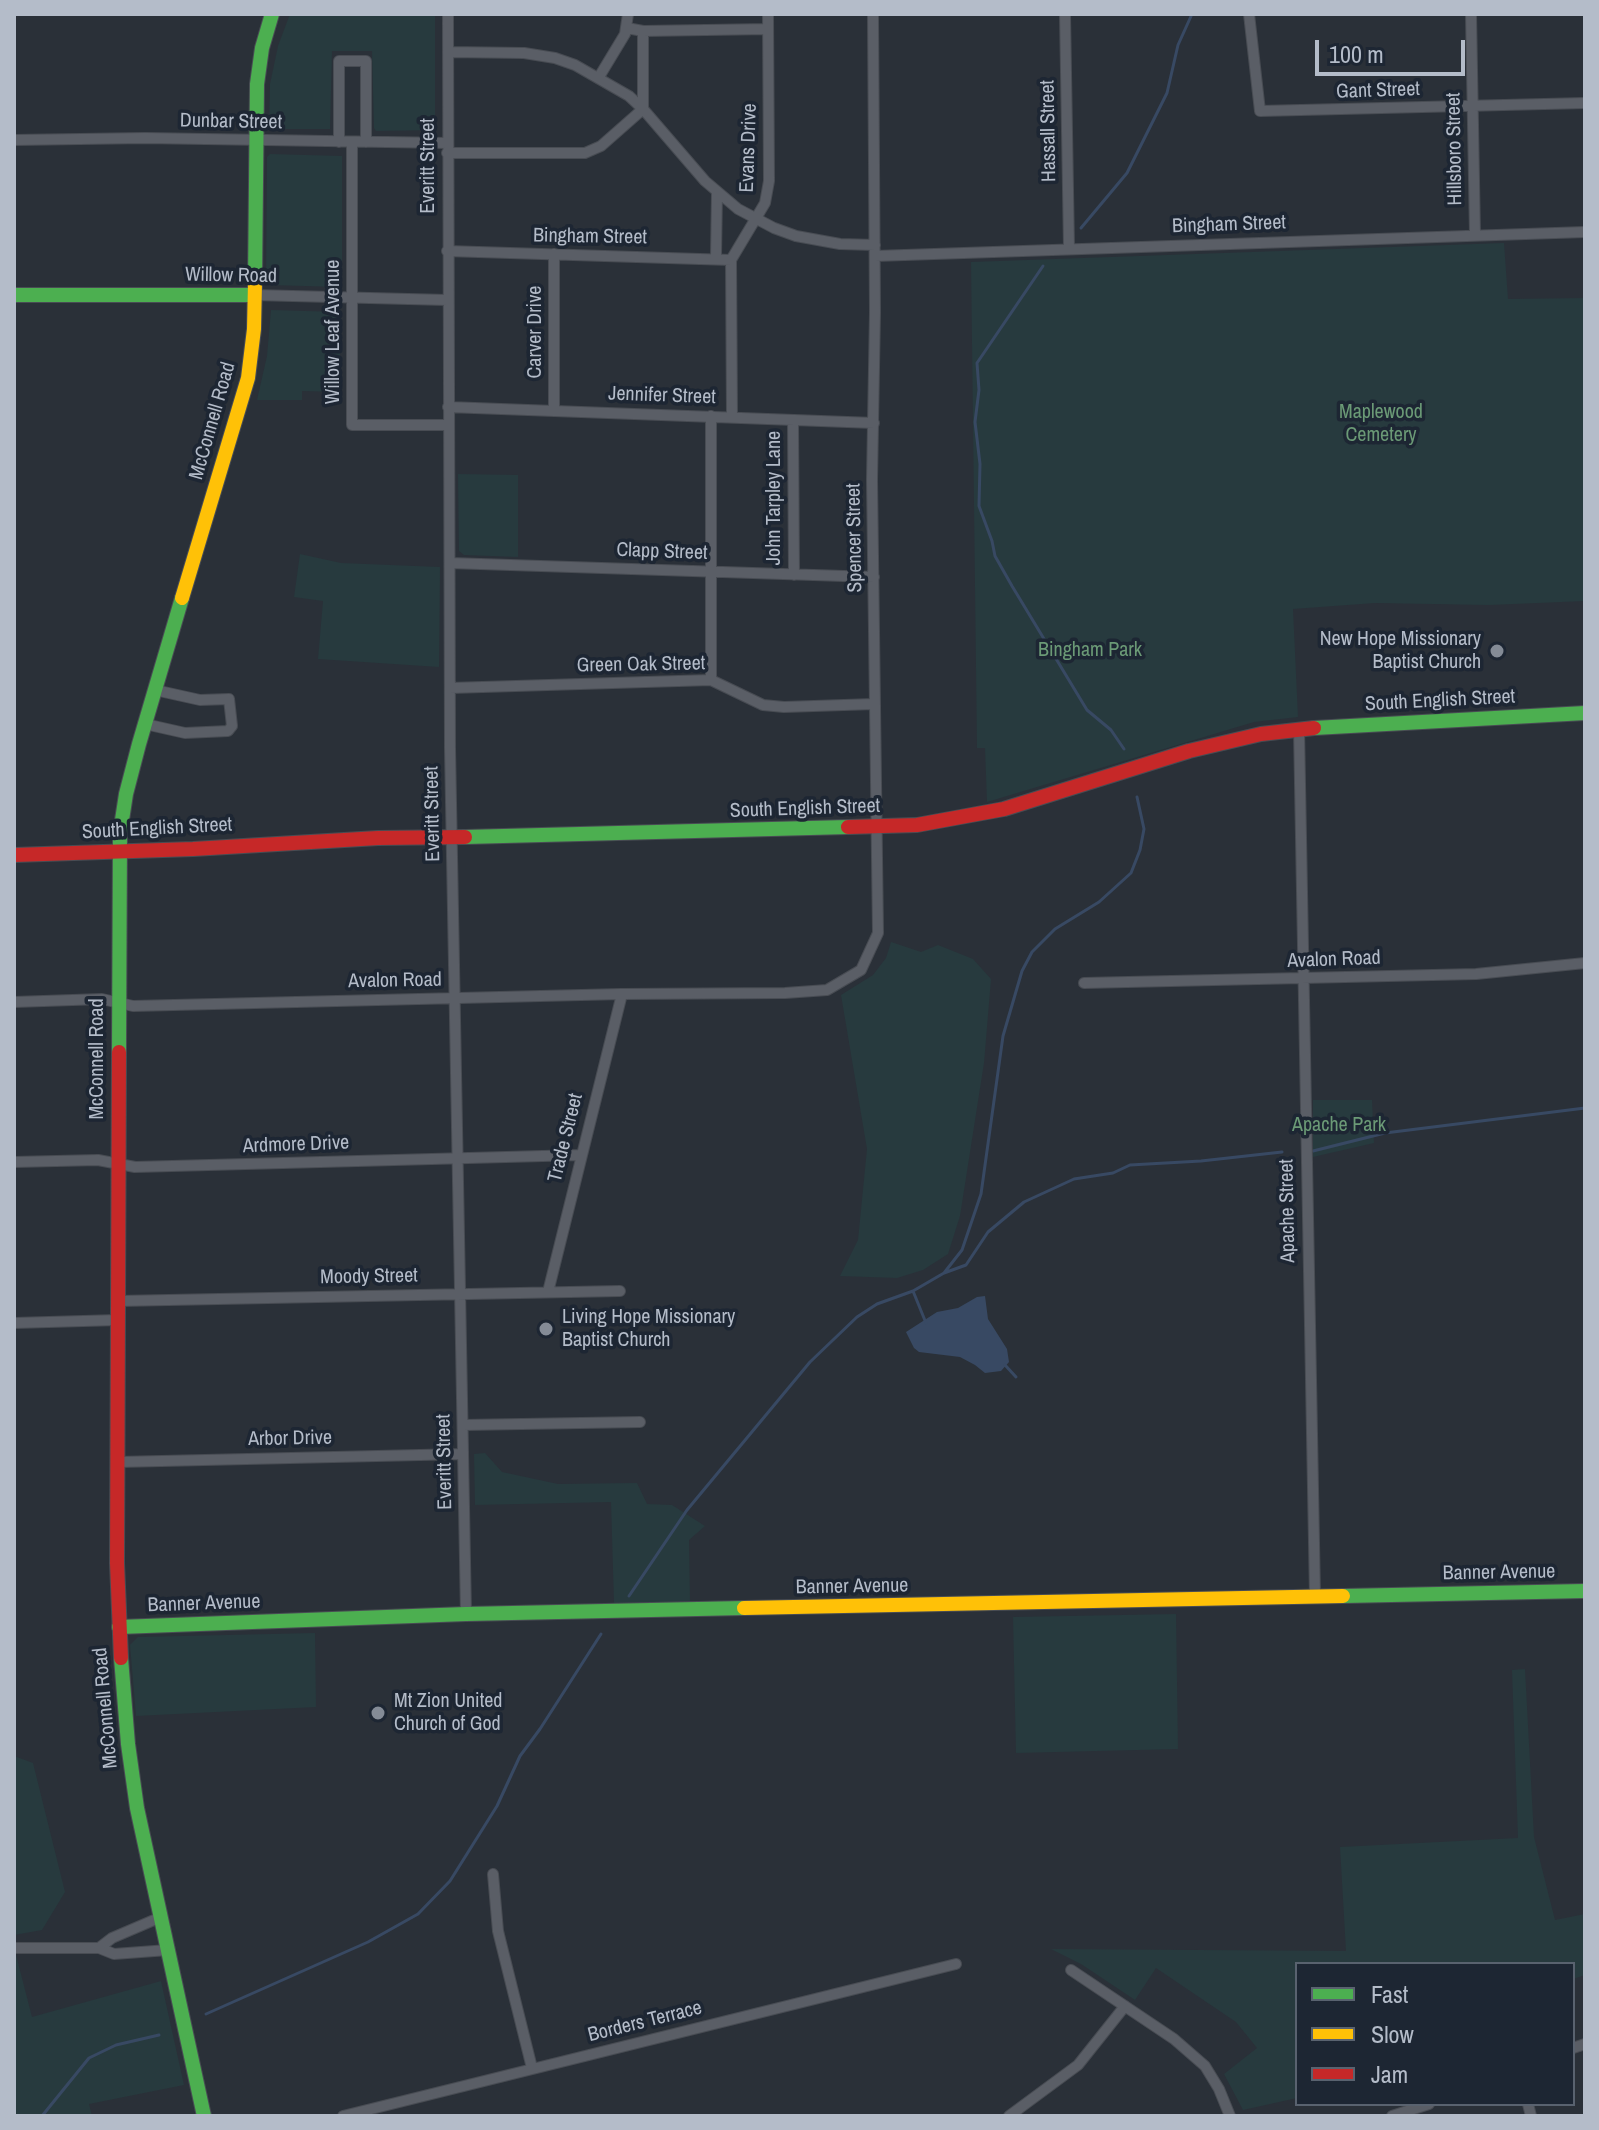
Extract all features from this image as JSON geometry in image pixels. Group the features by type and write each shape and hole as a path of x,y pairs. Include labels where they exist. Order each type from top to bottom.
{"street":[{"name":"McConnell Road","path":"204,2116 145,1849 130,1766 119,1627 120,833 126,794 145,724 248,378 254,295 257,84 262,48 272,14"},
{"name":"Everitt Street","path":"448,14 451,837 466,1614"},
{"path":"599,77 627,28 628,14"},
{"name":"Evans Drive","path":"731,260 765,203 769,181 768,14"},
{"name":"Spencer Street","path":"778,993 827,990 861,970 878,933 874,704 873,14"},
{"name":"Hassall Street","path":"1065,14 1069,248"},
{"name":"Gant Street","path":"1249,14 1260,111 1585,103"},
{"name":"Hillsboro Street","path":"1471,14 1475,235"},
{"path":"627,28 643,31 768,29"},
{"path":"643,31 643,109"},
{"name":"Bingham Street","path":"448,52 539,55 555,58 599,77 643,109 717,192 757,219 807,239 875,250 1069,248 1585,232"},
{"path":"339,142 339,61 366,61 366,142"},
{"name":"Dunbar Street","path":"14,140 145,138 366,142 585,153 601,146 643,109"},
{"name":"Willow Leaf Avenue","path":"352,142 352,425 448,425"},
{"name":"Evans Drive","path":"716,257 717,192"},
{"name":"Bingham Street","path":"447,251 716,257 731,260"},
{"name":"Carver Drive","path":"554,254 554,410"},
{"path":"731,260 732,417"},
{"name":"Willow Road","path":"14,295 254,295 447,300"},
{"name":"Jennifer Street","path":"448,407 874,423"},
{"path":"711,416 711,680"},
{"name":"John Tarpley Lane","path":"793,420 794,575"},
{"name":"Clapp Street","path":"450,563 874,577"},
{"name":"Green Oak Street","path":"450,688 711,680 763,705 874,704"},
{"path":"145,724 185,733 228,731 232,726 229,699 200,700 155,690"},
{"name":"South English Street","path":"14,855 272,843 652,834 942,822 983,815 1219,742 1299,729 1585,713"},
{"name":"Apache Street","path":"1299,729 1315,1596"},
{"name":"Avalon Road","path":"1084,983 1476,974 1585,963"},
{"name":"Avalon Road","path":"14,1002 102,999 133,1006 778,993"},
{"name":"Trade Street","path":"548,1292 622,994"},
{"name":"Ardmore Drive","path":"14,1162 98,1160 135,1167 580,1155"},
{"name":"Moody Street","path":"118,1301 620,1291"},
{"path":"14,1323 118,1320"},
{"path":"463,1425 640,1422"},
{"name":"Arbor Drive","path":"118,1462 463,1454"},
{"name":"Banner Avenue","path":"119,1627 466,1614 1585,1591"},
{"path":"493,1874 498,1931 532,2068"},
{"path":"99,1948 112,1938 161,1917"},
{"path":"14,1948 99,1948 114,1954 168,1950"},
{"name":"Borders Terrace","path":"343,2116 956,1964"},
{"path":"1071,1970 1174,2039 1205,2066 1230,2116"},
{"path":"1009,2116 1078,2065 1125,2006"},
{"path":"1392,2116 1423,2106"}],"green space":[{"path":"290,14 435,14 435,130 376,131 372,51 332,51 330,129 269,129 270,84 278,46"},
{"path":"270,154 342,156 340,287 266,283 267,157"},
{"path":"1504,243 1508,299 1585,298 1585,601 1489,605 1375,603 1293,609 1298,717 1254,722 987,802 985,748 977,748 971,262"},
{"path":"271,310 340,312 340,392 302,391 302,400 257,400 267,356"},
{"path":"458,474 518,475 518,557 464,555 459,551"},
{"path":"300,554 341,563 440,567 439,667 318,659 323,601 294,597"},
{"path":"891,942 921,952 938,945 973,959 991,979 984,1063 960,1216 948,1254 923,1270 897,1278 840,1276 858,1240 867,1149 841,995 873,975 886,958"},
{"name":"Apache Park","path":"1313,1100 1372,1100 1374,1143 1313,1157"},
{"path":"485,1453 502,1472 558,1484 637,1483 647,1504 672,1505 705,1526 689,1540 690,1602 614,1603 611,1502 475,1505 474,1454"},
{"path":"1176,1614 1178,1749 1016,1753 1013,1617"},
{"path":"315,1633 316,1707 136,1716 130,1645 138,1637"},
{"path":"1525,1669 1534,1837 1555,1920 1585,1914 1585,1975 1575,1978 1575,1962 1295,1962 1295,2098 1243,2110 1224,2074 1257,2048 1236,2022 1156,1968 1135,2000 1081,1964 1051,1949 1346,1951 1340,1847 1518,1838 1512,1670"},
{"path":"14,1756 33,1763 65,1892 42,1930 14,1935"},
{"path":"14,1947 32,2017 161,1981 184,2085 89,2104 92,2116 14,2116"}],"water":[{"path":"985,1296 988,1319 1007,1349 1009,1362 1001,1371 985,1373 960,1357 919,1352 914,1348 906,1332 937,1312 958,1308"}],"waterway":[{"path":"1081,228 1127,173 1167,93 1178,45 1192,14"},
{"path":"1043,266 977,363 979,390 975,422 980,464 979,506 995,556 1012,586 1087,710 1111,730 1124,749"},
{"path":"944,1273 962,1250 981,1194 1003,1036 1022,971 1032,952 1055,929 1099,902 1131,873 1144,829 1137,797"},
{"path":"1313,1151 1385,1133 1585,1108"},
{"path":"629,1596 687,1510 810,1362 857,1317 877,1304 913,1291 944,1273 966,1265 988,1232 1024,1202 1074,1179 1113,1173 1130,1165 1282,1152"},
{"path":"913,1291 926,1323"},
{"path":"1005,1365 1016,1377"},
{"path":"206,2014 368,1942 418,1914 450,1881 497,1806 520,1756 601,1634"},
{"path":"42,2116 89,2058 116,2045 159,2035"}],"traffic: fast":[{"path":"255,282 257,84 262,48 272,14"},
{"path":"14,295 254,295"},
{"path":"119,1052 120,833 139,744 182,598"},
{"path":"1314,728 1585,713"},
{"path":"465,837 848,827"},
{"path":"1343,1596 1585,1591"},
{"path":"119,1627 466,1614 744,1608"},
{"path":"121,1658 137,1808 204,2116"}],"traffic: slow":[{"path":"182,598 248,378 254,329 255,282"},
{"path":"744,1608 1343,1596"}],"traffic: jam":[{"path":"848,827 917,825 1004,809 1189,751 1261,734 1314,728"},
{"path":"14,855 378,838 465,837"},
{"path":"119,1052 117,1563 121,1658"}],"place":[{"name":"New Hope Missionary Baptist Church","path":"1497,651"},
{"name":"Living Hope Missionary Baptist Church","path":"546,1329"},
{"name":"Mt Zion United Church of God","path":"378,1713"}],"park label":[{"name":"Maplewood Cemetery","path":"1381,424"},
{"name":"Bingham Park","path":"1090,651"}]}
